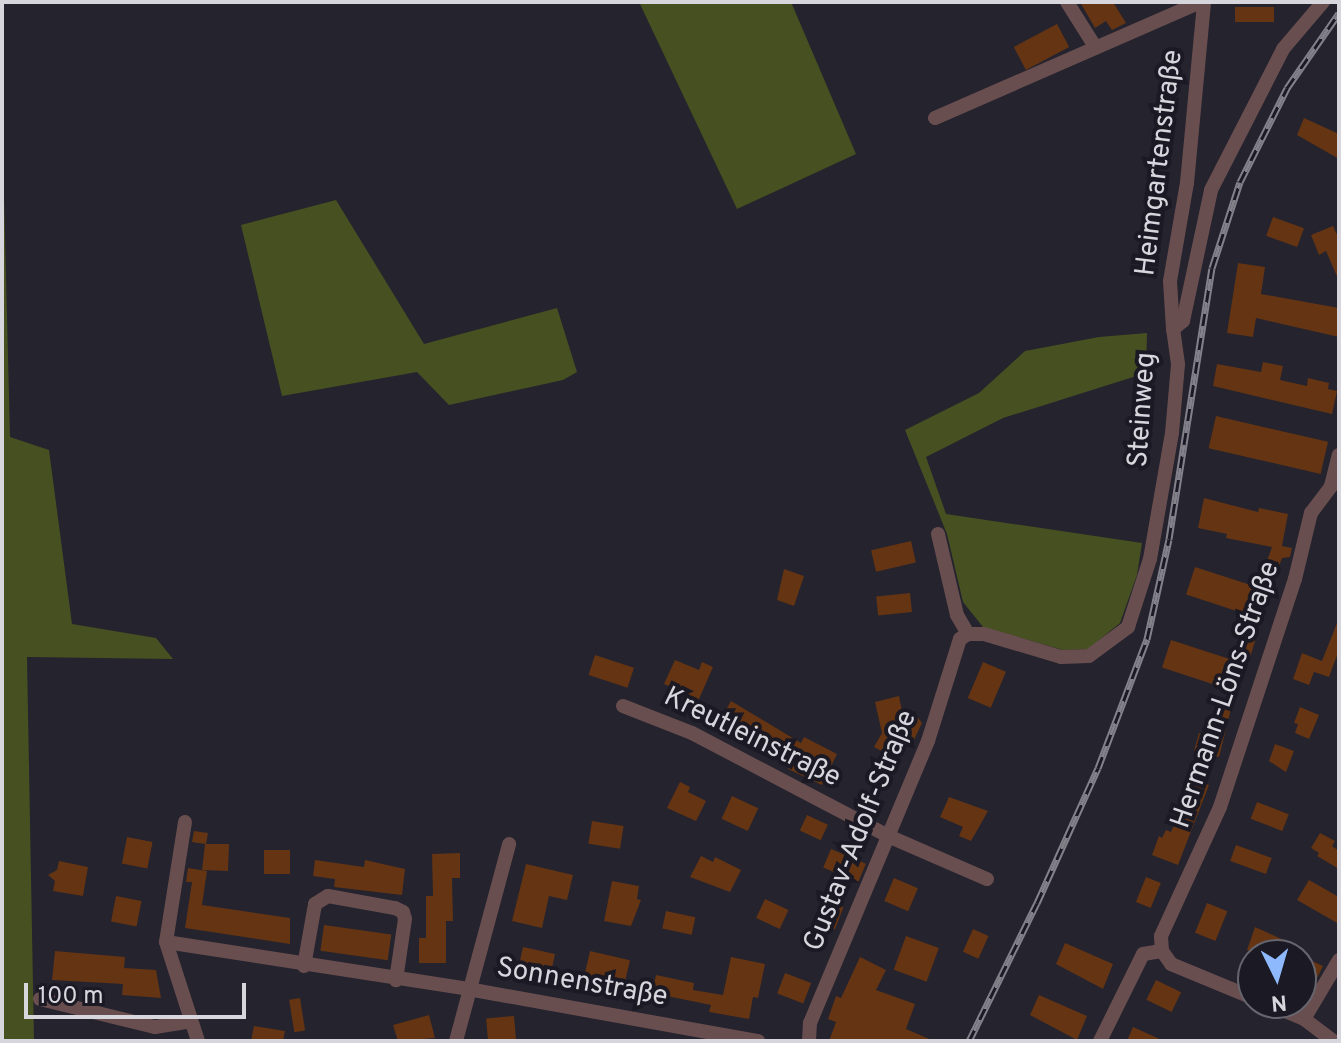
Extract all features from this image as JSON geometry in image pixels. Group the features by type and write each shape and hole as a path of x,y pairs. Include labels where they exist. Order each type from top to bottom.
{"street":[{"path":"1067,2 1096,48"},
{"path":"935,118 1202,2"},
{"name":"Heimgartenstraße","path":"1173,329 1170,281 1187,183 1202,2"},
{"name":"Steinweg","path":"964,636 984,634 1061,657 1089,656 1128,627 1150,559 1172,433 1178,364 1173,329 1183,321 1211,190 1283,49 1323,2"},
{"path":"1187,183 1211,190"},
{"name":"Hermann-Löns-Straße","path":"1162,951 1161,936 1220,807 1295,579 1311,513 1331,486 1339,455"},
{"path":"938,534 964,636"},
{"name":"Gustav-Adolf-Straße","path":"809,1041 810,1023 928,741 964,636"},
{"name":"Kreutleinstraße","path":"623,706 692,733 888,836 987,879"},
{"path":"185,822 166,942 198,1041"},
{"path":"456,1041 509,844"},
{"path":"304,966 315,904 328,896 403,912 405,919 396,980"},
{"name":"Sonnenstraße","path":"166,942 304,966 468,989 758,1041"},
{"path":"1100,1041 1143,954 1162,951 1171,964 1237,991"},
{"path":"1317,997 1339,960"},
{"path":"40,999 155,1027 191,1021"},
{"path":"1304,1019 1333,1041"}],"green space":[{"path":"639,2 791,2 856,154 737,209"},
{"path":"2,115 10,437 49,450 72,624 156,638 173,659 27,657 34,1041 4,1041"},
{"path":"336,200 424,344 557,308 577,372 563,380 449,405 417,372 282,396 241,225"},
{"path":"1147,333 1146,373 1003,418 926,457 946,514 1142,543 1137,575 1120,623 1088,649 1063,650 983,627 963,602 947,534 905,430 979,393 1025,351 1099,337"}],"building":[{"path":"1080,2 1113,2 1126,23 1112,30 1106,21 1095,28"},
{"path":"1235,7 1274,7 1274,22 1235,22"},
{"path":"1057,24 1069,47 1026,70 1014,47"},
{"path":"1304,118 1339,134 1339,159 1297,135"},
{"path":"1273,217 1304,228 1297,247 1266,236"},
{"path":"1333,226 1339,239 1339,281 1326,251 1319,255 1311,235"},
{"path":"1238,263 1265,267 1261,294 1339,308 1339,337 1256,318 1253,337 1227,333"},
{"path":"1263,362 1283,366 1280,380 1307,386 1308,378 1329,383 1328,389 1337,391 1332,414 1213,386 1217,364 1261,372"},
{"path":"1216,416 1328,442 1321,474 1209,448"},
{"path":"1204,498 1258,512 1259,508 1288,514 1282,546 1292,548 1290,557 1282,558 1272,585 1260,580 1272,547 1226,538 1227,534 1198,528"},
{"path":"911,541 916,562 876,572 871,550"},
{"path":"1195,567 1261,588 1252,616 1186,595"},
{"path":"784,569 804,576 794,606 777,600"},
{"path":"910,593 912,612 878,615 876,597"},
{"path":"1339,618 1339,650 1329,677 1314,672 1309,685 1293,679 1302,653 1322,661"},
{"path":"1245,626 1258,630 1250,659 1236,655"},
{"path":"1171,640 1237,661 1228,689 1162,668"},
{"path":"595,655 634,668 628,688 589,675"},
{"path":"675,660 699,670 702,662 713,667 699,699 664,684"},
{"path":"983,662 1006,672 991,708 968,698"},
{"path":"899,696 904,721 915,714 922,723 912,744 897,739 889,755 874,747 882,733 875,702"},
{"path":"1221,698 1233,701 1219,757 1194,751 1199,733 1210,736"},
{"path":"731,701 801,743 804,737 837,754 822,785 788,769 792,762 718,724"},
{"path":"1300,707 1319,715 1309,739 1295,733 1298,724 1294,723"},
{"path":"1275,744 1294,751 1286,772 1269,761"},
{"path":"1193,778 1209,785 1178,865 1152,855 1159,836 1162,838 1166,830 1171,832"},
{"path":"680,782 690,787 688,792 706,801 696,821 667,808"},
{"path":"732,796 758,808 748,831 721,819"},
{"path":"949,797 988,811 971,841 959,836 963,827 940,817"},
{"path":"1257,802 1289,814 1282,831 1251,819"},
{"path":"807,815 828,825 821,840 800,830"},
{"path":"592,821 624,826 620,849 588,844"},
{"path":"194,831 208,833 206,844 229,844 228,871 202,870 205,844 192,842"},
{"path":"1320,833 1335,841 1332,846 1339,851 1339,869 1317,856 1319,853 1311,848"},
{"path":"127,837 153,842 147,868 122,864"},
{"path":"1236,845 1272,858 1266,874 1230,861"},
{"path":"831,849 866,864 858,882 823,867"},
{"path":"264,850 290,850 290,874 264,874"},
{"path":"460,853 460,878 452,878 453,921 446,921 446,963 419,963 419,938 426,938 426,896 433,896 432,854"},
{"path":"701,856 713,862 715,857 741,870 730,892 690,877"},
{"path":"315,860 364,867 365,860 405,869 402,895 334,887 335,879 313,876"},
{"path":"59,861 88,867 83,896 53,891 55,881 48,875 57,870"},
{"path":"526,864 573,875 567,900 549,896 542,928 512,921"},
{"path":"188,868 207,871 202,905 290,918 290,944 185,928 192,882 186,882"},
{"path":"1146,877 1161,883 1151,908 1136,902"},
{"path":"894,878 918,888 908,911 884,901"},
{"path":"1309,880 1339,897 1339,924 1297,900"},
{"path":"612,881 639,886 637,899 641,900 631,926 604,921"},
{"path":"116,896 142,901 137,926 111,922"},
{"path":"765,899 789,910 780,929 756,918"},
{"path":"823,899 844,907 835,929 814,921"},
{"path":"1207,903 1227,911 1215,941 1195,933"},
{"path":"666,911 695,917 692,935 662,929"},
{"path":"324,925 391,934 388,960 320,951"},
{"path":"1255,927 1282,939 1251,939"},
{"path":"973,929 989,936 978,959 963,952"},
{"path":"906,936 939,948 927,982 894,970"},
{"path":"1065,943 1113,964 1103,989 1056,964"},
{"path":"523,947 555,954 552,968 541,966 539,975 518,970"},
{"path":"55,951 125,957 124,968 156,970 161,998 122,995 123,984 52,980"},
{"path":"590,951 630,960 624,988 584,978"},
{"path":"731,957 765,964 758,998 753,997 749,1019 709,1012 711,1005 652,993 656,975 694,983 693,990 723,995"},
{"path":"860,957 886,970 876,990 915,1004 906,1029 934,1041 829,1041 836,1022 828,1019 836,996 841,998"},
{"path":"1317,963 1323,966 1317,978"},
{"path":"785,973 811,983 803,1004 777,994"},
{"path":"1156,980 1181,992 1172,1012 1146,1000"},
{"path":"1039,995 1087,1016 1077,1040 1030,1015"},
{"path":"300,998 305,1031 294,1032 289,1000"},
{"path":"429,1015 435,1038 398,1041 393,1025"},
{"path":"514,1016 516,1041 488,1041 486,1018"},
{"path":"254,1026 285,1031 283,1041 251,1041"},
{"path":"1133,1027 1164,1041 1127,1041"}],"railway":[{"path":"969,1041 1037,903 1098,768 1147,639 1169,539 1212,268 1240,182 1287,88 1339,13"}]}
